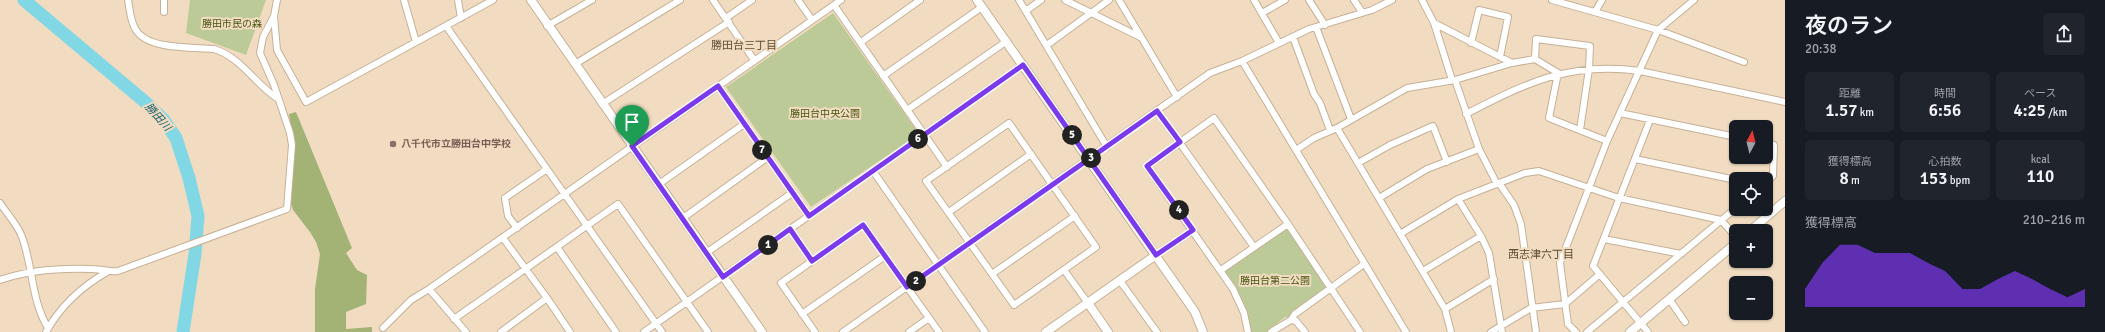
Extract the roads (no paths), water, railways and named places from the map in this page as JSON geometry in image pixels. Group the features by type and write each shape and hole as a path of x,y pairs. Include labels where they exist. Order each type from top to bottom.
{"street":[{"path":"128,0 132,23 137,32 143,38 154,43 214,49 223,52 244,68 266,92 278,99"},
{"path":"164,0 164,12"},
{"path":"0,280 30,272 91,269 107,272 118,271 286,209 292,145 286,120 260,53 263,37 274,16 277,0"},
{"path":"404,0 416,42"},
{"path":"458,0 461,18"},
{"path":"274,16 278,50 306,102 493,0"},
{"path":"531,0 547,26 762,332"},
{"path":"547,26 592,0"},
{"path":"574,64 680,0"},
{"path":"713,0 754,60"},
{"path":"602,104 727,20 752,0"},
{"path":"798,0 812,20"},
{"path":"382,328 411,300 503,238 841,0"},
{"path":"861,42 920,0"},
{"path":"1019,0 1027,10 1107,147"},
{"path":"1027,10 1041,0"},
{"path":"1065,0 1140,37"},
{"path":"1047,45 1108,0"},
{"path":"1119,0 1177,97"},
{"path":"1254,0 1279,43"},
{"path":"1262,13 1285,0"},
{"path":"1309,0 1325,25"},
{"path":"1354,0 1362,12"},
{"path":"843,332 1210,73 1242,61 1316,27 1372,10 1392,0"},
{"path":"1422,0 1434,23 1480,149 1498,183 1514,205 1521,224 1531,308 1536,332"},
{"path":"1552,0 1658,30 1744,62"},
{"path":"1595,12 1602,0"},
{"path":"1576,332 1568,324 1560,263 1608,141 1658,30 1693,0"},
{"path":"884,76 980,3 1195,312 1203,332"},
{"path":"834,5 925,134 946,167"},
{"path":"1471,43 1479,10 1508,17 1500,57"},
{"path":"1434,23 1512,63"},
{"path":"446,26 662,332"},
{"path":"1316,27 1351,119"},
{"path":"1293,37 1314,94 1330,130"},
{"path":"1535,59 1536,39 1590,46 1589,69 1580,130"},
{"path":"908,110 1007,41"},
{"path":"1296,150 1314,138 1337,128 1407,88 1454,80 1512,63 1535,59 1558,73"},
{"path":"1242,61 1406,332"},
{"path":"644,332 1023,65"},
{"path":"1466,114 1521,86 1558,73 1589,69 1624,69 1640,71 1785,102"},
{"path":"1558,73 1549,118 1608,141"},
{"path":"718,86 809,216"},
{"path":"1157,111 1254,247"},
{"path":"1620,113 1729,136"},
{"path":"1248,332 1244,313 1237,297 1221,270 1147,166 1214,118 1332,288 1360,332"},
{"path":"1648,332 1593,266 1650,120"},
{"path":"1009,123 1031,154 1096,247 1014,305 926,181 1009,123"},
{"path":"659,184 744,124"},
{"path":"1358,164 1390,145 1433,126 1447,162"},
{"path":"1337,128 1445,309 1451,332"},
{"path":"1773,145 1773,176"},
{"path":"1379,198 1427,169 1480,149"},
{"path":"949,212 1031,154"},
{"path":"683,218 768,158"},
{"path":"1634,160 1729,179"},
{"path":"517,228 508,216 505,198 547,169"},
{"path":"873,171 985,332"},
{"path":"1400,234 1458,199 1525,173 1539,171 1619,198 1721,220 1729,229"},
{"path":"706,253 792,192"},
{"path":"1458,199 1481,236 1489,254 1501,329"},
{"path":"1758,224 1785,202"},
{"path":"0,203 21,234 28,257 37,299 47,330"},
{"path":"454,319 526,269 556,246 618,204 708,332"},
{"path":"1588,332 1729,214"},
{"path":"992,274 1075,216"},
{"path":"1221,270 1288,224"},
{"path":"815,332 781,283 863,225 939,332"},
{"path":"790,229 812,261"},
{"path":"1046,332 1193,230"},
{"path":"1423,271 1481,236"},
{"path":"503,238 570,332"},
{"path":"1604,238 1681,254"},
{"path":"556,246 616,332"},
{"path":"1630,332 1729,249"},
{"path":"802,314 885,256"},
{"path":"1271,332 1291,320 1295,314 1364,264"},
{"path":"1064,270 1108,332"},
{"path":"47,330 58,312 72,297 107,272"},
{"path":"1491,332 1501,329 1531,308 1566,304 1600,274"},
{"path":"1445,309 1494,279"},
{"path":"1120,281 1157,332"},
{"path":"429,289 466,332"},
{"path":"501,332 547,298"},
{"path":"1669,299 1685,322"},
{"path":"909,332 929,318"},
{"path":"1291,320 1296,321 1305,332"}],"waterway":[{"name":"勝田川","path":"24,0 144,101 163,119 176,138 189,178 198,216 195,254 183,332"}],"place":[{"name":"八千代市立勝田台中学校","path":"393,144"}],"district":[{"name":"勝田台三丁目","path":"744,45"},
{"name":"西志津六丁目","path":"1541,254"}],"park label":[{"name":"勝田市民の森","path":"232,24"},
{"name":"勝田台中央公園","path":"825,114"},
{"name":"勝田台第二公園","path":"1275,281"}]}
